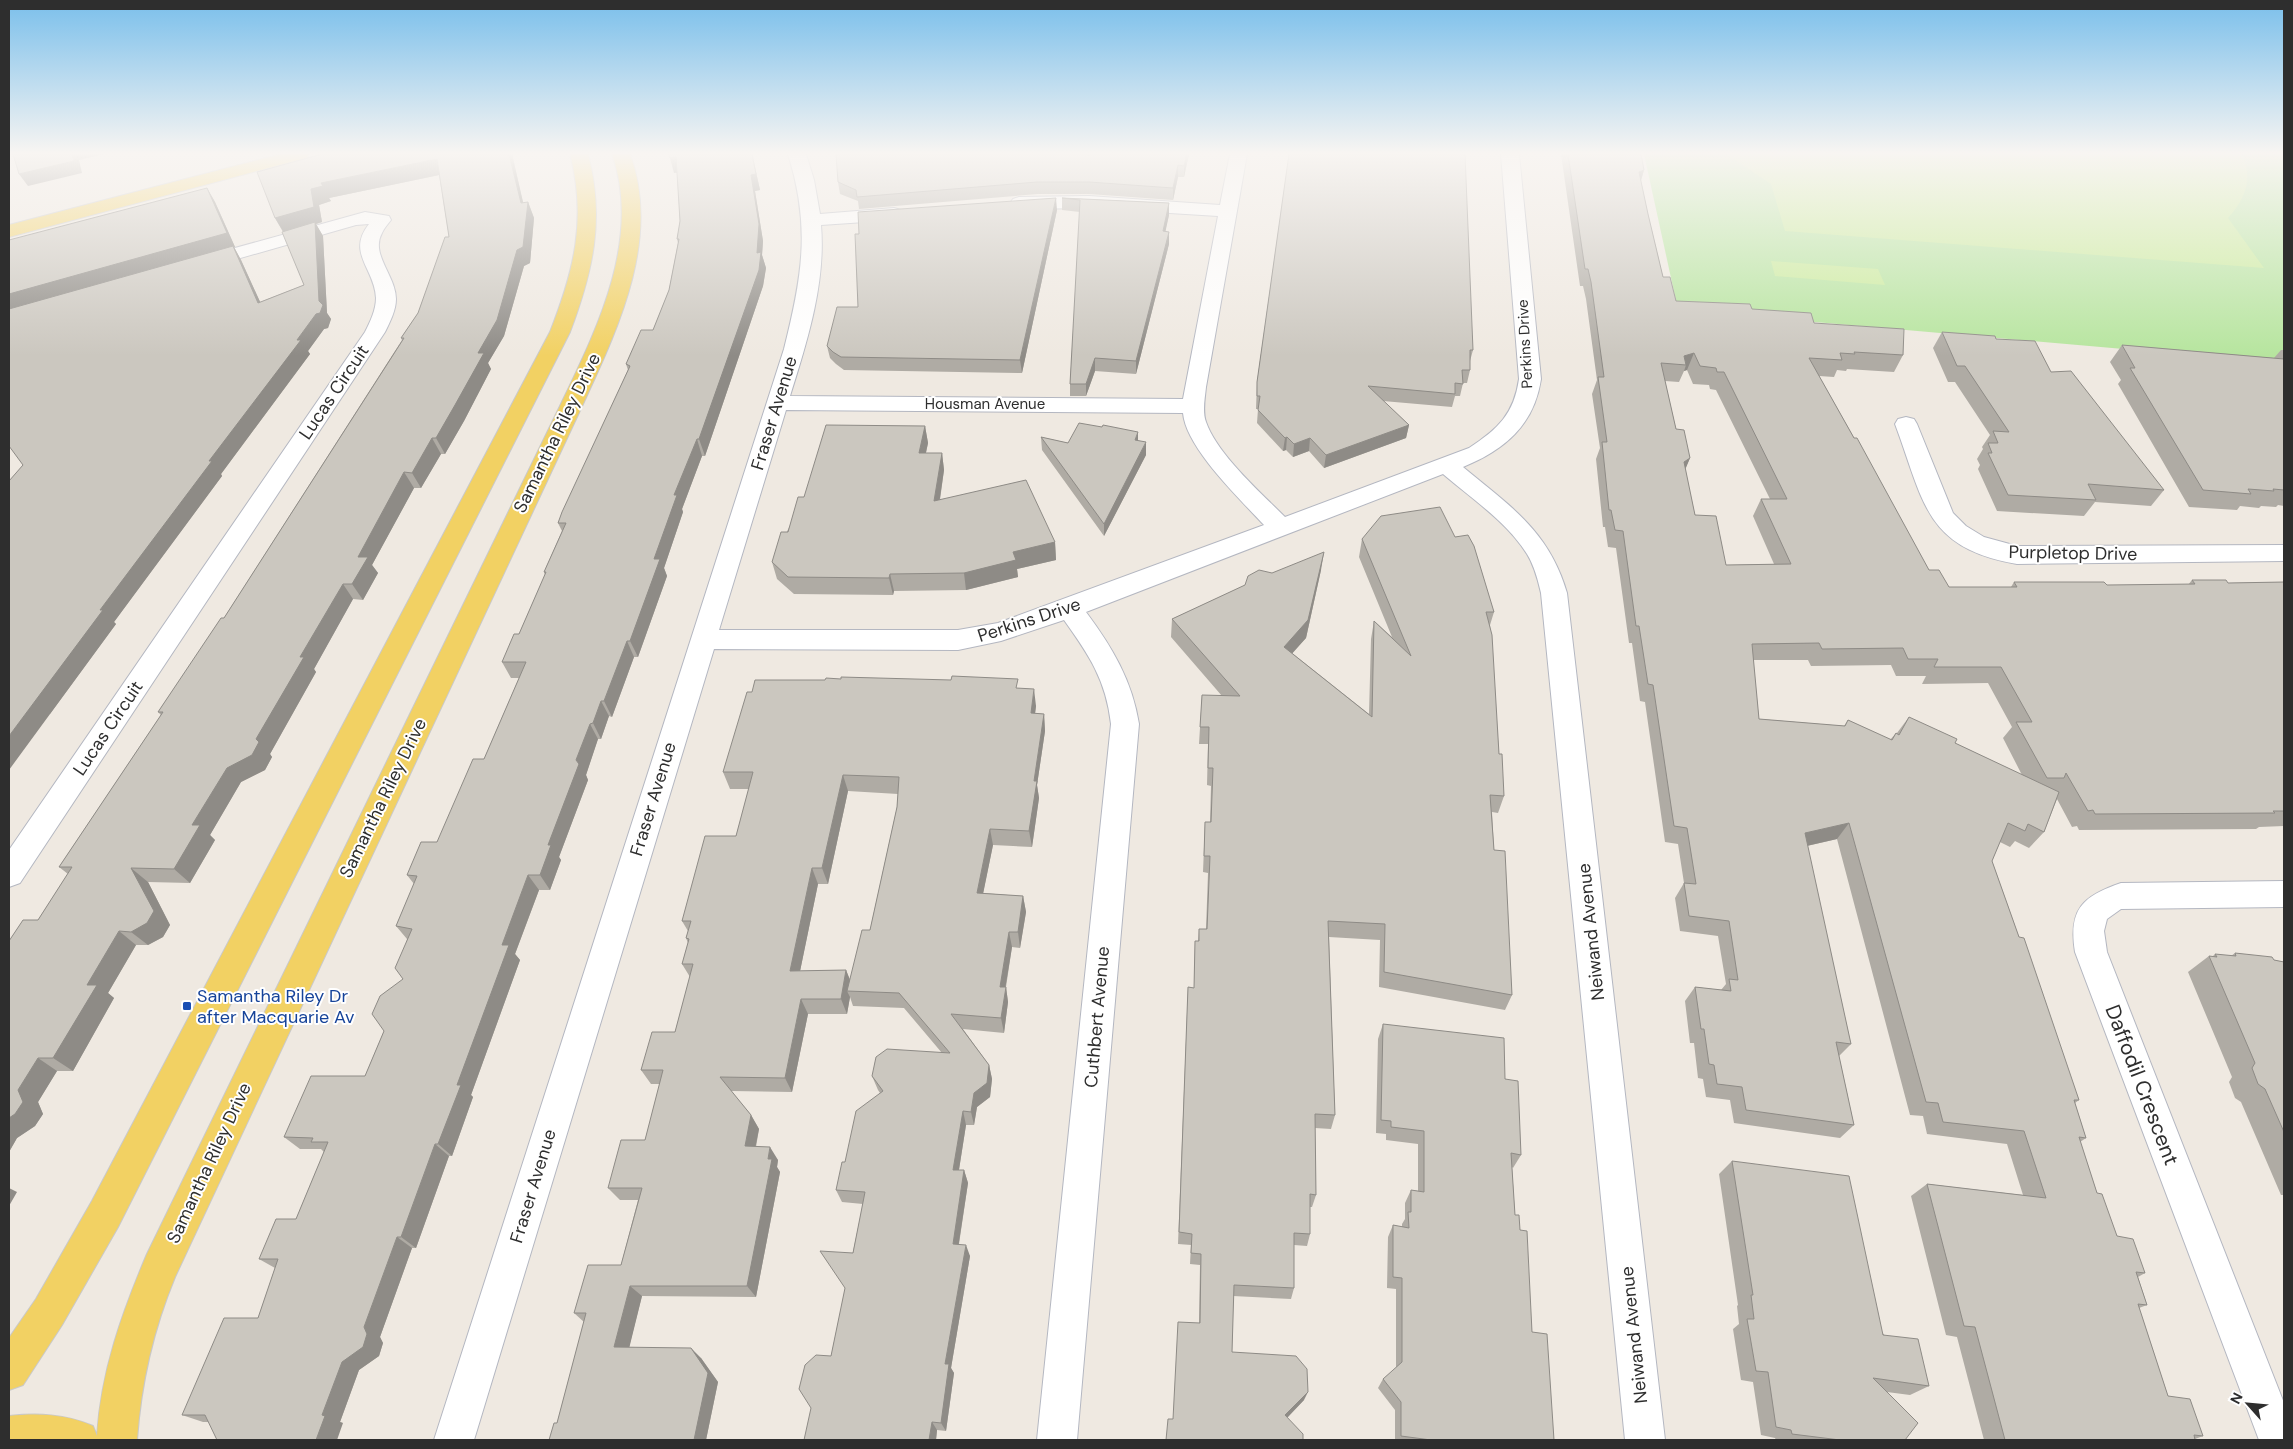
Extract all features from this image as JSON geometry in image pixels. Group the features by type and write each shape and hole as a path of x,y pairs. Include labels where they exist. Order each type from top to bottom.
{"main road":[{"path":"9,231 44,222"},
{"path":"9,1371 49,1312 105,1214 557,339 576,290 586,248 588,222"},
{"name":"Samantha Riley Drive","path":"117,1440 117,1418 129,1358 141,1312 160,1267 576,396 612,315 626,264 630,237 630,222"},
{"path":"9,1436 41,1432 78,1440"}],"street":[{"name":"Lucas Circuit","path":"188,267 348,222"},
{"name":"Lucas Circuit","path":"9,874 375,332 384,309 385,289 368,251 368,242 371,233 381,222"},
{"name":"Fraser Avenue","path":"454,1440 778,403 806,302 812,257 813,222"},
{"path":"1225,222 1193,406 1196,424 1212,452 1280,527"},
{"name":"Perkins Drive","path":"703,639 958,640 1001,632 1477,453 1494,442 1518,418 1529,392 1529,369 1516,222"},
{"name":"Housman Avenue","path":"778,403 1193,406"},
{"name":"Purpletop Drive","path":"1906,424 1942,516 1959,534 1987,549 2017,555 2284,553"},
{"name":"Neiwand Avenue","path":"1447,465 1523,533 1536,549 1548,570 1554,593 1645,1440"},
{"name":"Cuthbert Avenue","path":"1056,1440 1125,724 1123,700 1117,681 1088,634 1069,608"},
{"name":"Daffodil Crescent","path":"2279,1440 2094,961 2087,935 2090,920 2096,909 2107,900 2121,896 2284,894"}],"green space":[{"path":"1659,222 2284,222 2284,363 1678,310"},
{"path":"1782,222 2231,222 2264,268 1785,231"},
{"path":"1771,261 1878,269 1885,285 1775,276"}],"building":[{"path":"79,222 222,222 227,233 9,294 9,240"},
{"path":"315,222 319,301 323,305 320,313 316,314 297,340 301,340 209,461 212,461 100,610 103,610 9,736 9,481 23,465 9,446 9,309 233,246 258,303 304,285 282,232"},
{"path":"447,222 526,222 523,247 517,250 497,320 478,353 484,353 436,438 432,438 412,473 404,472 358,557 368,557 352,584 343,584 300,657 304,657 256,739 259,742 252,755 227,768 192,825 200,825 174,869 131,868 154,911 147,923 131,932 119,931 87,985 97,985 53,1058 38,1058 18,1090 23,1102 15,1114 9,1118 9,941 23,920 38,920 72,867 59,867 163,712 158,712 221,618 224,618 404,338 401,338 418,313 445,237 449,237"},
{"path":"680,222 759,222 757,253 761,252 759,270 699,439 697,439 674,495 677,495 654,559 660,559 630,641 627,641 604,701 601,701 593,723 590,724 576,760 579,764 548,845 551,845 540,875 528,875 502,945 509,945 457,1085 461,1085 438,1144 435,1144 401,1237 397,1237 364,1327 367,1334 363,1347 342,1362 322,1415 325,1416 316,1440 217,1440 205,1415 182,1415 224,1318 258,1318 278,1259 259,1259 276,1219 296,1219 328,1142 311,1142 313,1138 284,1137 311,1076 365,1076 384,1031 372,1014 380,996 403,979 395,968 412,929 396,926 417,876 407,875 421,842 437,842 473,759 484,759 526,662 502,662 514,634 519,634 546,572 544,572 566,523 558,523 562,512 630,366 626,364 641,330 653,330 669,290 679,239 677,239"},
{"path":"858,222 1051,222 1020,360 841,357 833,352 827,346 837,307 858,307 855,234 859,234"},
{"path":"1079,222 1165,222 1163,231 1169,232 1136,361 1095,358 1086,384 1070,384"},
{"path":"1280,222 1468,222 1473,350 1470,350 1470,370 1462,370 1463,384 1455,383 1455,394 1368,386 1409,425 1326,455 1310,438 1294,444 1287,437 1285,438 1258,410 1260,396 1257,396 1257,382"},
{"path":"1578,222 1650,222 1663,277 1670,277 1676,301 1750,304 1752,309 1811,313 1814,323 1904,329 1903,355 1854,352 1855,354 1840,353 1842,360 1809,358 1854,438 1857,438 1929,570 1939,570 1949,587 2017,587 2014,582 2104,582 2107,585 2195,584 2192,580 2226,580 2228,583 2284,582 2284,811 2273,811 2275,813 2095,814 2093,810 2088,811 2066,773 2064,778 2047,778 2016,722 2032,722 2001,667 1934,667 1938,659 1908,659 1903,648 1822,649 1819,643 1752,644 1759,719 1845,726 1848,720 1892,740 1896,733 1899,735 1909,717 1957,739 1955,743 2059,792 2044,832 2028,824 2025,831 2008,823 1992,861 2019,937 2024,938 2079,1100 2074,1100 2086,1138 2079,1137 2097,1193 2102,1194 2117,1236 2133,1239 2145,1273 2136,1272 2147,1305 2138,1304 2168,1396 2190,1399 2203,1436 2194,1435 2195,1440 2005,1440 1975,1327 1964,1326 1927,1184 2046,1198 2024,1131 1943,1122 1938,1103 1926,1102 1849,823 1805,833 1851,1044 1836,1042 1854,1125 1746,1110 1742,1087 1717,1084 1714,1065 1709,1064 1704,1029 1701,1029 1695,987 1731,991 1729,979 1738,980 1729,921 1689,916 1684,883 1696,884 1687,828 1674,826 1653,685 1648,684 1639,626 1636,626 1623,531 1615,530 1611,510 1609,510 1602,442 1607,442 1598,377 1604,377 1588,269 1585,269","holes":["1694,353 1700,366 1716,368 1717,372 1724,372 1787,499 1761,499 1791,564 1726,565 1716,516 1695,515 1684,462 1690,458 1684,430 1676,429 1661,363 1686,365 1684,356"]},
{"path":"1942,332 1995,336 1996,339 2035,341 2051,372 2071,371 2164,490 2088,484 2096,500 2008,495 1988,453 1992,453 1988,443 1998,443 1993,431 2009,432 1965,366 1957,366"},
{"path":"2122,345 2284,359 2284,490 2248,489 2251,494 2203,490 2130,368 2135,368"},
{"path":"1079,423 1102,427 1103,425 1138,432 1135,440 1146,442 1104,524 1041,437 1068,443"},
{"path":"826,425 925,426 919,453 942,453 934,501 1026,480 1055,542 1013,552 1016,560 964,573 890,574 889,578 788,577 772,562 781,532 788,532 798,497 804,497"},
{"path":"1440,507 1455,537 1468,535 1474,546 1494,612 1486,612 1492,635 1499,754 1502,754 1504,796 1490,795 1494,850 1505,851 1512,995 1384,972 1385,924 1328,921 1335,1115 1315,1114 1316,1195 1310,1194 1310,1234 1294,1233 1294,1288 1234,1285 1232,1352 1296,1356 1307,1369 1308,1392 1285,1415 1303,1434 1303,1440 1166,1440 1168,1419 1173,1419 1178,1322 1200,1323 1201,1254 1191,1253 1192,1234 1179,1232 1188,987 1194,988 1195,941 1199,941 1199,929 1207,929 1210,856 1204,856 1205,822 1211,822 1213,768 1208,768 1209,727 1200,727 1202,695 1240,696 1172,619 1245,585 1248,576 1259,570 1272,573 1324,552 1308,620 1284,647 1372,717 1374,621 1411,656 1362,539 1381,516"},
{"path":"952,676 1018,679 1016,688 1034,689 1031,713 1044,714 1034,781 1037,781 1029,831 990,829 977,893 1023,896 1018,932 1009,932 1000,987 1006,987 1001,1018 951,1014 989,1065 987,1083 974,1093 971,1112 963,1111 953,1170 964,1170 953,1244 966,1245 945,1364 949,1364 941,1423 932,1422 929,1440 804,1440 811,1408 799,1389 805,1365 816,1355 831,1356 845,1288 820,1251 853,1253 865,1192 836,1190 842,1162 845,1162 856,1111 883,1091 872,1076 876,1057 887,1049 950,1053 899,993 847,991 862,930 870,930 897,807 899,777 843,775 822,868 812,868 790,971 846,970 841,999 801,999 785,1078 720,1077 751,1115 745,1146 770,1147 768,1159 772,1159 747,1286 630,1286 614,1347 691,1348 708,1373 694,1440 549,1440 554,1423 557,1423 586,1313 574,1313 588,1265 621,1265 642,1188 608,1188 621,1140 645,1140 663,1070 641,1070 652,1032 675,1032 693,964 682,964 689,939 686,938 691,921 682,921 705,836 736,836 753,772 723,772 747,692 752,692 755,680 825,680 826,678 841,679 841,677 951,680"},
{"path":"2235,953 2272,957 2274,960 2284,962 2284,1132 2265,1089 2258,1084 2252,1068 2255,1063 2209,956 2217,957 2215,954 2236,956"},
{"path":"1383,1024 1504,1038 1505,1079 1518,1081 1521,1155 1511,1153 1515,1215 1519,1215 1520,1230 1527,1231 1532,1332 1547,1334 1554,1440 1431,1440 1401,1436 1401,1402 1383,1379 1402,1362 1402,1278 1393,1277 1393,1225 1409,1228 1408,1212 1411,1212 1411,1190 1424,1192 1424,1131 1391,1127 1391,1121 1381,1120"},
{"path":"1732,1161 1849,1176 1883,1335 1918,1339 1929,1386 1873,1378 1918,1423 1905,1440 1840,1440 1792,1434 1791,1430 1776,1427 1768,1372 1756,1371 1747,1319 1754,1319 1751,1295 1753,1295"}],"place":[{"name":"Samantha Riley Dr after Macquarie Av","path":"187,1006"}]}
